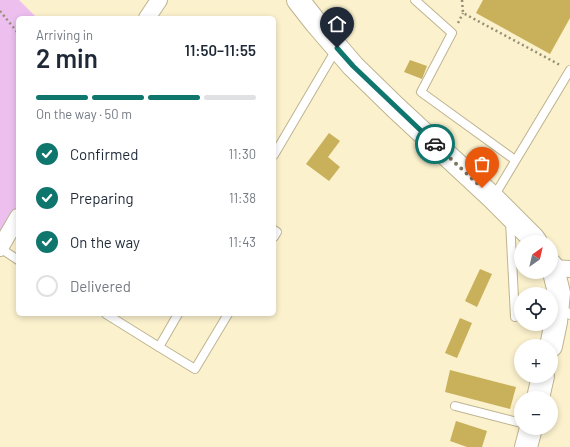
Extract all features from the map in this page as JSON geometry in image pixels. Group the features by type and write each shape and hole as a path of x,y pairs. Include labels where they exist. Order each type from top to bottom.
{"street":[{"path":"148,16 159,0"},
{"path":"298,0 353,66 493,198 530,235"},
{"path":"0,248 16,220"},
{"path":"552,339 556,322 564,309 559,293 558,267"},
{"path":"526,447 529,435"}],"lane":[{"path":"415,0 452,33 421,92 515,160"},
{"path":"276,153 337,48"},
{"path":"493,198 570,70"},
{"path":"510,215 514,291"},
{"path":"0,248 16,259"},
{"path":"109,316 195,369 227,316"},
{"path":"159,346 177,316"},
{"path":"455,406 514,421"}],"path":[{"path":"462,0 463,13 570,70"},
{"path":"0,11 16,31"}],"shaded area":[{"path":"0,0 19,0 35,16 16,16 16,210 0,236"}],"building":[{"path":"483,0 570,0 570,18 550,54 476,13"},
{"path":"410,60 427,66 422,79 404,72"},
{"path":"329,133 340,141 328,157 340,167 329,181 306,164"},
{"path":"480,269 492,274 477,307 465,301"},
{"path":"460,318 472,323 457,358 445,353"},
{"path":"450,370 516,387 510,409 445,392"},
{"path":"456,421 487,431 482,447 467,447 450,441"}],"way so far":[{"path":"435,144 482,188"}],"route":[{"path":"337,48 353,66 435,144"}]}
